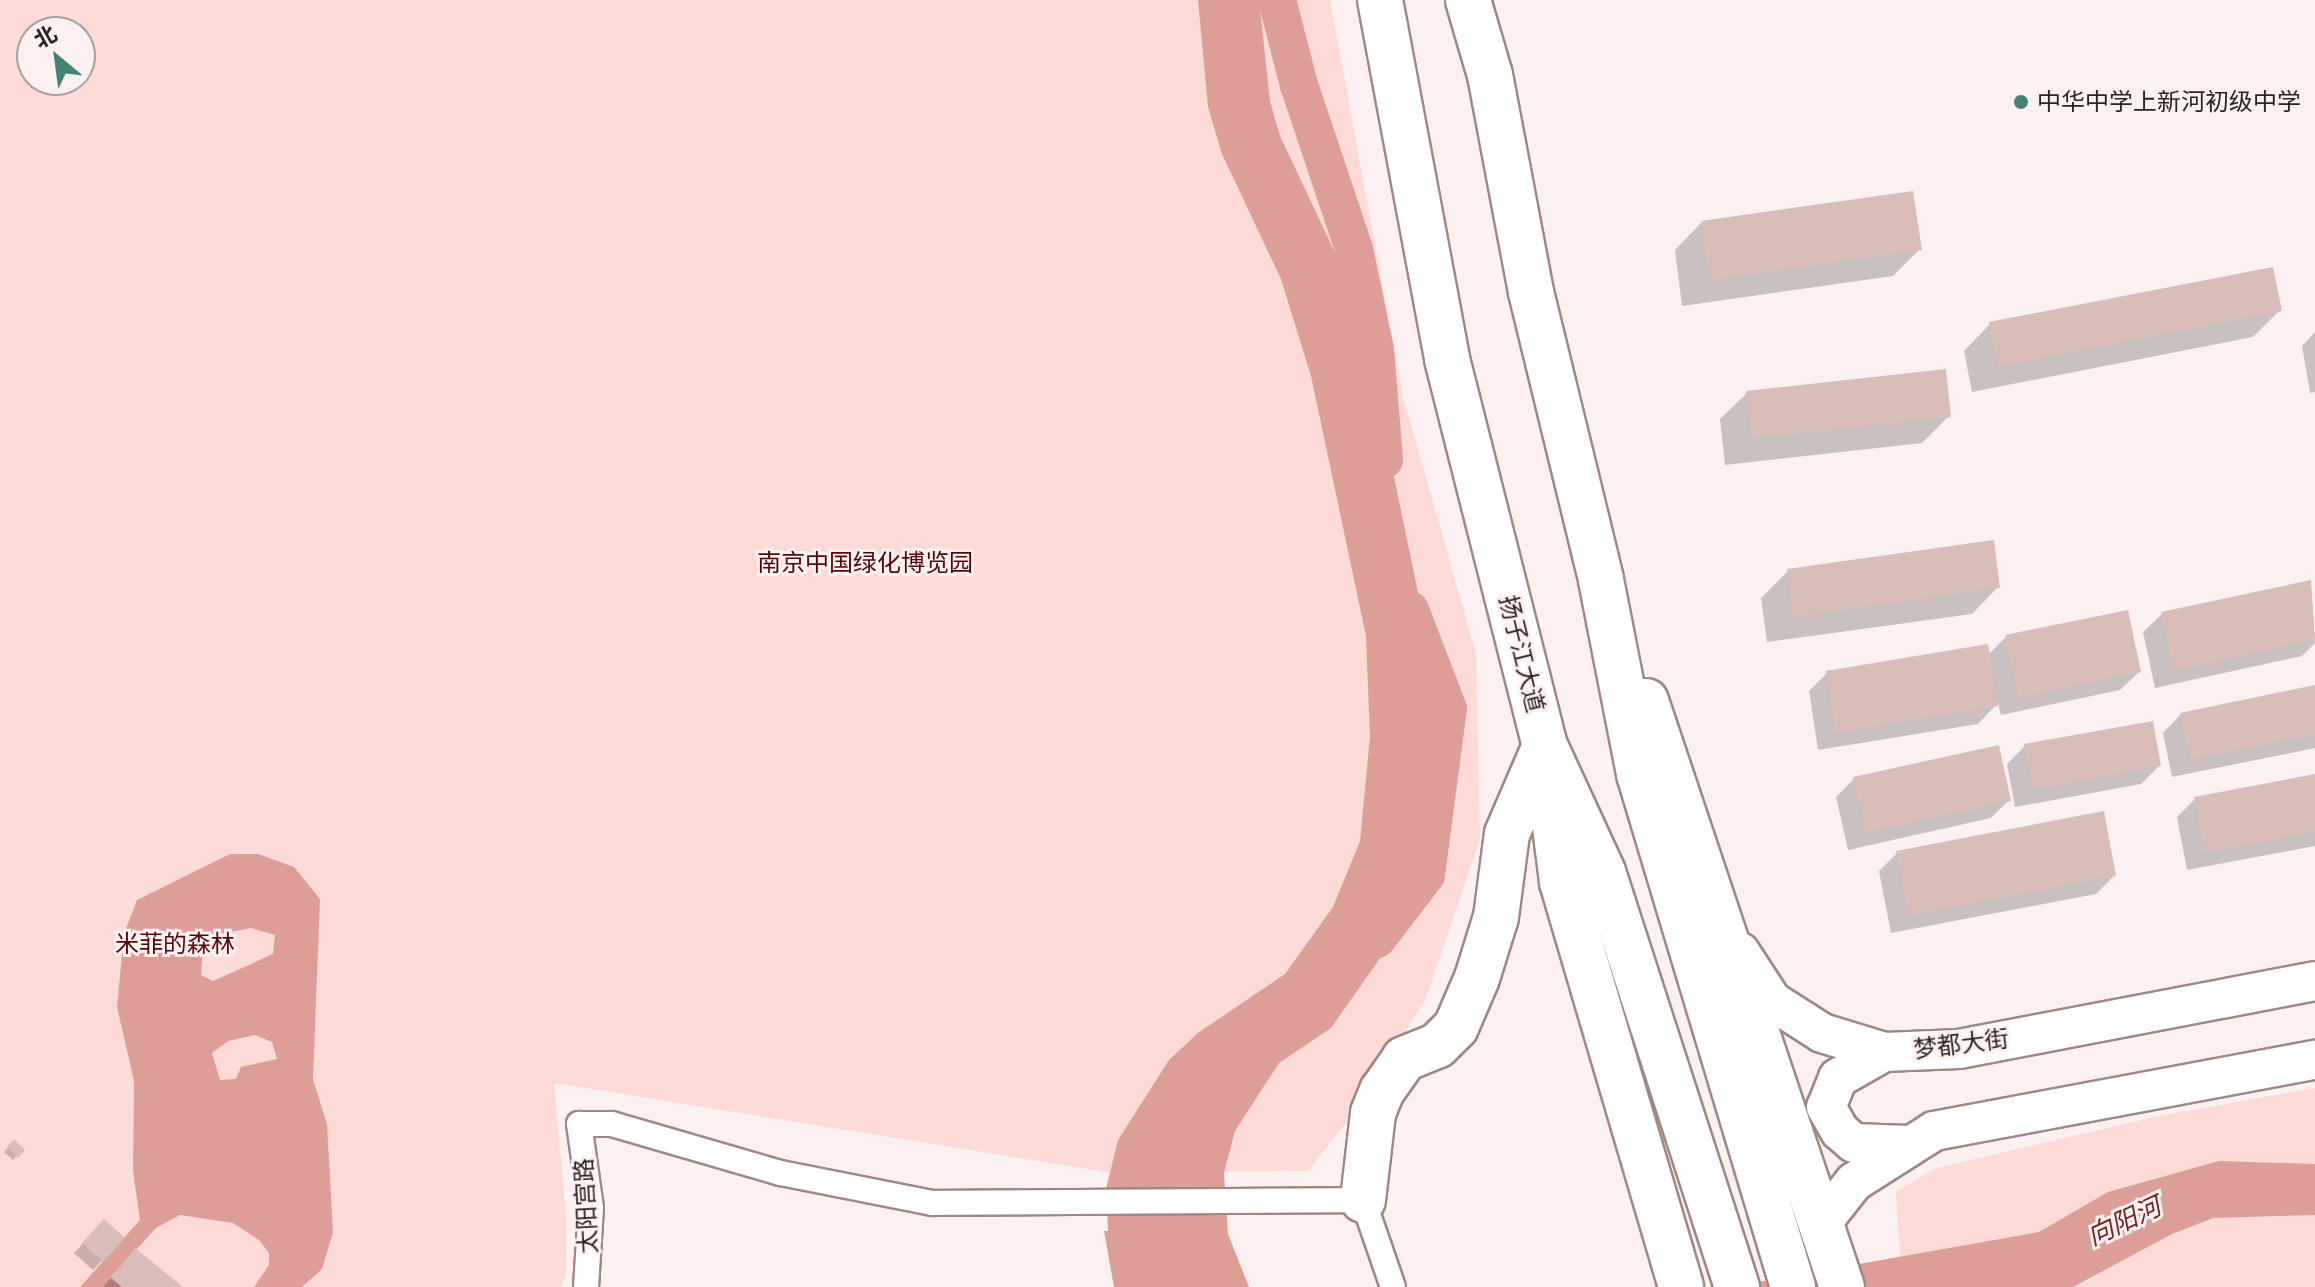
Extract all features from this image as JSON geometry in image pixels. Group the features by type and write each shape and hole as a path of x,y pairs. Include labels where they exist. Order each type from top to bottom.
{"highway":[{"name":"扬子江大道","path":"1380,0 1447,359 1545,746 1603,872 1732,1272"},
{"path":"1468,0 1490,75 1531,292 1601,580 1639,774 1793,1287"},
{"path":"1489,0 1490,75"},
{"path":"1601,580 1674,776 1830,1254"},
{"path":"1363,1200 1373,1113 1382,1091 1404,1059 1437,1046 1456,1027 1477,978 1496,917 1507,834 1545,746"},
{"path":"1545,746 1562,882 1678,1277"}],"main road":[{"name":"梦都大街","path":"1700,862 1748,970 1772,1001 1822,1033 1884,1052 1959,1049 2315,981"},
{"path":"1884,1052 1838,1078 1826,1107 1840,1131 1854,1143 1908,1145"},
{"path":"1830,1254 1854,1182 1934,1131 2315,1060"}],"street":[{"name":"太阳宫路","path":"586,1287 591,1208 579,1124 638,1128 781,1173 932,1203 1249,1205 1363,1200"},
{"path":"1363,1200 1393,1287"}],"green space":[{"name":"南京中国绿化博览园","path":"0,0 1330,0 1403,397 1476,654 1480,839 1426,998 1360,1105 1308,1171 1106,1172 554,1083 566,1215 566,1274 561,1287 0,1287"},
{"path":"2315,1088 2315,1287 1902,1287 1896,1192 1936,1168 2159,1116"}],"water":[{"path":"1198,0 1259,0 1270,101 1280,136 1339,261 1371,366 1427,636 1432,747 1419,873 1388,947 1331,1028 1279,1063 1235,1131 1224,1173 1228,1234 1249,1287 1114,1287 1104,1231 1108,1231 1106,1189 1118,1140 1169,1060 1198,1033 1285,974 1333,907 1360,841 1370,737 1366,636 1311,376 1281,279 1222,154 1208,107"},
{"path":"230,854 258,854 294,867 320,899 313,1079 327,1124 333,1232 322,1269 302,1287 254,1287 269,1265 269,1253 259,1240 233,1223 180,1215 156,1228 111,1277 122,1287 80,1287 140,1220 133,1171 134,1081 117,1007 124,934 137,900","holes":["251,928 275,935 273,954 213,981 201,975 203,947 214,935","255,1035 272,1042 277,1059 241,1067 236,1079 220,1080 212,1053 228,1041"]},
{"name":"向阳河","path":"2219,1161 2315,1164 2315,1215 2213,1218 2172,1234 2073,1287 1729,1287 2039,1232 2108,1192"}],"building":[{"path":"1913,191 1922,250 1709,281 1701,221"},
{"path":"2273,267 2282,311 1998,367 1989,322"},
{"path":"1946,369 1951,417 1751,439 1746,391"},
{"path":"1994,540 2000,588 1793,617 1787,569"},
{"path":"2311,580 2315,640 2173,671 2161,612"},
{"path":"2128,610 2141,672 2019,698 2005,635"},
{"path":"1988,644 1998,706 1836,733 1826,671"},
{"path":"2315,685 2315,735 2190,760 2180,713"},
{"path":"2153,721 2161,766 2033,790 2024,744"},
{"path":"1999,745 2011,801 1866,833 1853,777"},
{"path":"2315,774 2315,832 2205,853 2194,797"},
{"path":"2104,811 2116,876 1909,916 1896,851"},
{"path":"14,1139 25,1150 18,1158 7,1147"},
{"path":"104,1219 125,1238 103,1262 82,1243"},
{"path":"135,1248 183,1287 122,1287 111,1278"}],"waterway":[{"path":"1277,0 1299,85 1354,249 1375,350 1384,460"},
{"path":"1377,939 1426,875 1448,709 1410,610"}],"place":[{"name":"中华中学上新河初级中学","path":"2021,102"}],"park label":[{"name":"米菲的森林","path":"175,944"}]}
